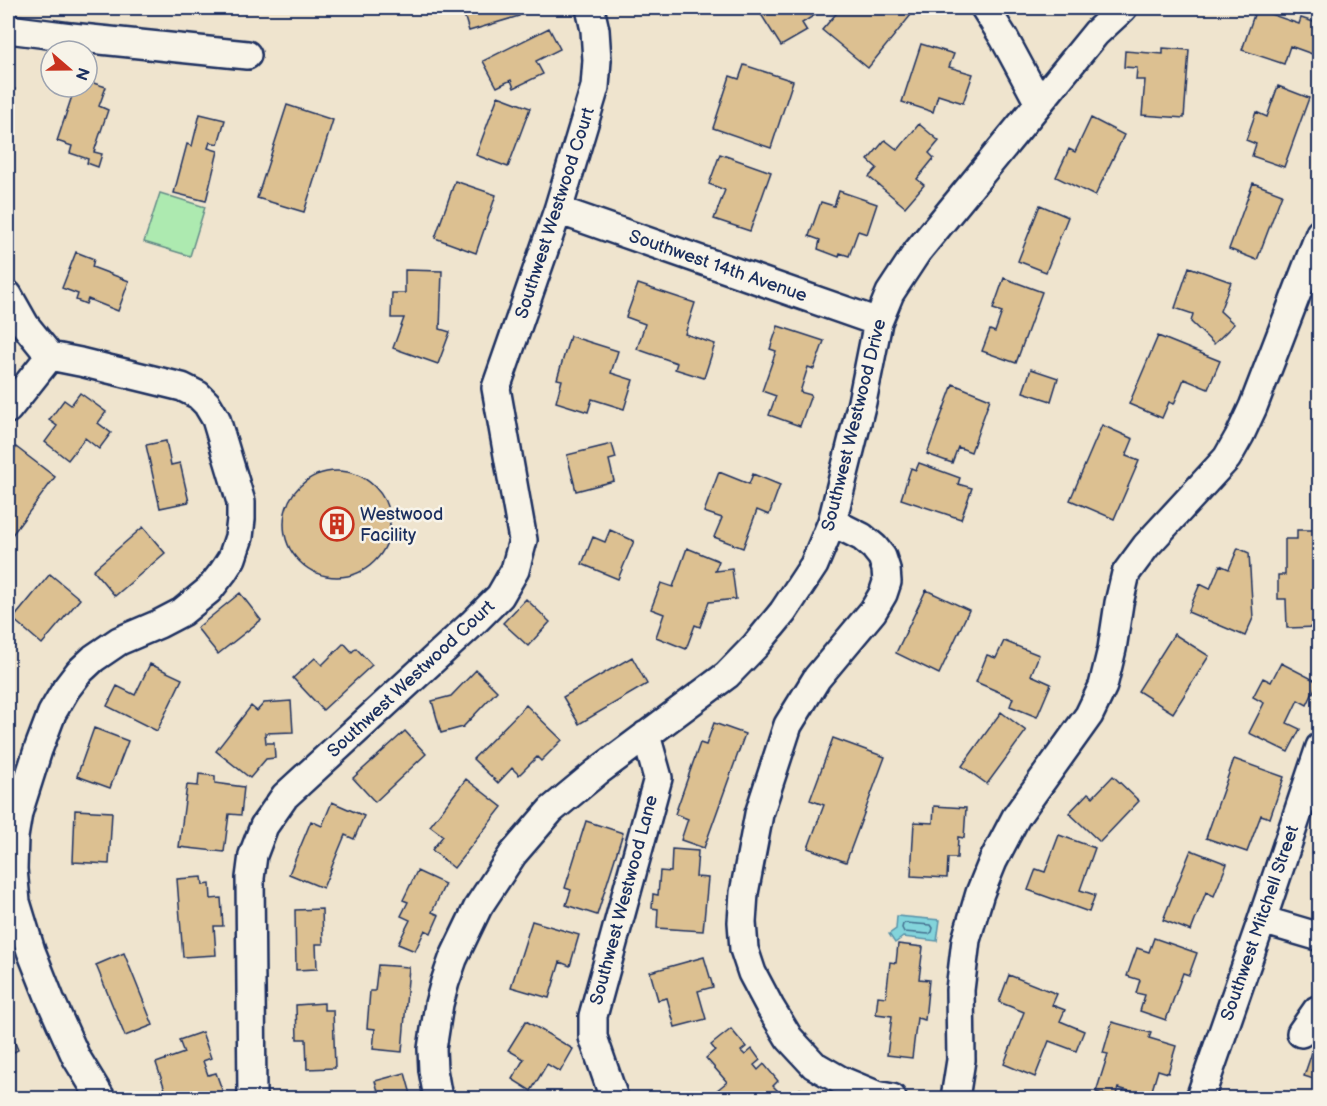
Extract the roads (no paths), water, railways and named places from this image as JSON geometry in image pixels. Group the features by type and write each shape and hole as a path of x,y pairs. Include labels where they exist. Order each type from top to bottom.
{"street":[{"name":"Southwest Westwood Court","path":"252,1098 250,878 254,855 264,826 285,796 500,596 515,570 523,540 496,388 558,210 596,87 595,30 590,8"},
{"path":"985,8 1004,38 1038,103"},
{"name":"Southwest Westwood Drive","path":"438,1098 432,1049 439,1004 453,959 478,907 513,854 551,810 597,772 727,675 783,612 814,565 832,522 862,402 878,322 890,293 917,252 1038,103 1096,33 1123,8"},
{"path":"8,29 247,55"},
{"name":"Southwest 14th Avenue","path":"558,210 878,322"},
{"path":"955,1098 961,1060 960,990 966,940 980,893 993,861 1016,817 1089,715 1099,694 1109,665 1126,573 1146,546 1227,458 1240,435 1320,233"},
{"path":"8,295 25,325 50,356 182,387 198,395 216,419 241,501 239,537 232,558 209,590 182,612 119,641 94,658 66,689 52,713 18,813 14,837 13,869 16,902 31,951 50,999 76,1057 101,1098"},
{"path":"8,410 50,356"},
{"path":"832,522 862,537 874,547 882,558 887,582 873,611 817,678 788,725 759,814 744,893 742,922 744,949 752,973 789,1038 814,1065 840,1080 876,1095 892,1098"},
{"name":"Southwest Westwood Lane","path":"614,1098 593,1037 593,1016 658,778 646,735"},
{"name":"Southwest Mitchell Street","path":"1200,1098 1320,747"},
{"path":"1262,920 1320,937"},
{"path":"1301,1033 1320,1009"}],"water":[{"path":"897,916 940,920 937,941 903,937 895,943 889,934 896,929"}],"place":[{"name":"Westwood Facility","path":"337,524"}]}
